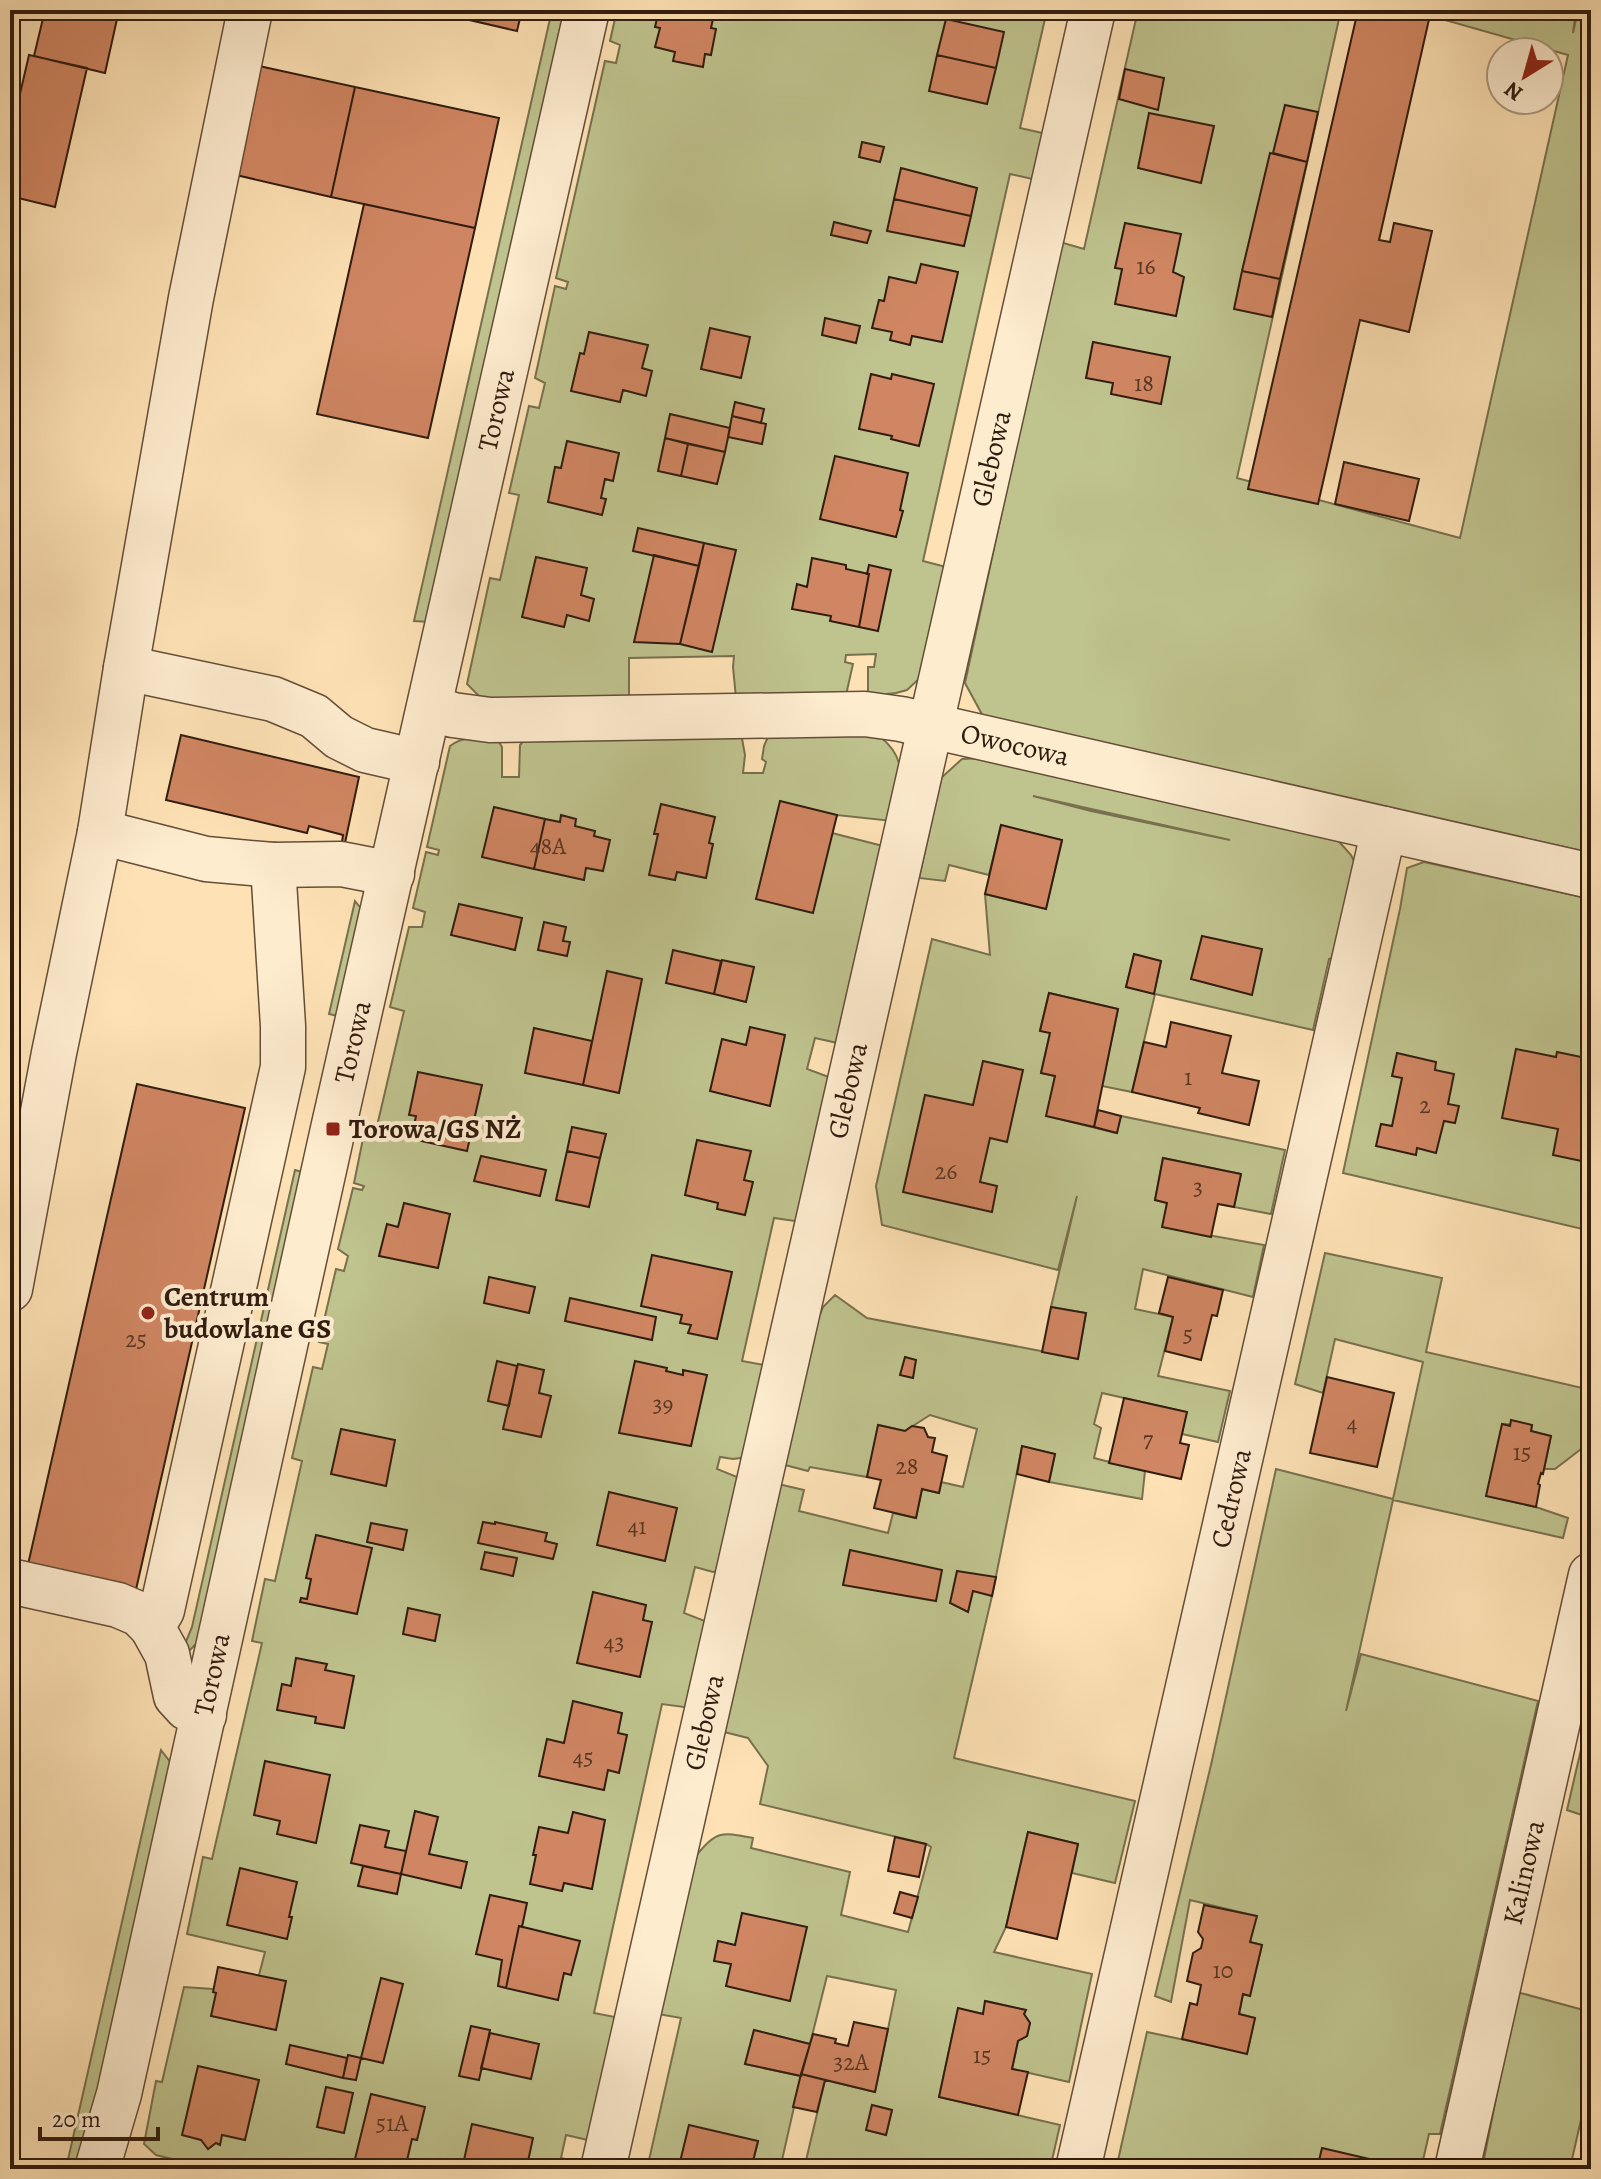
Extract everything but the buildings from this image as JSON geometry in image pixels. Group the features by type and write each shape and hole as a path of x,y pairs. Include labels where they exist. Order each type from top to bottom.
{"street":[{"path":"10,1289 54,1053 100,832 191,298 250,10"},
{"name":"Torowa","path":"110,2166 119,2094 333,1129 587,10"},
{"name":"Glebowa","path":"603,2169 1093,10"},
{"path":"126,668 273,699 314,716 339,737 365,750 417,762"},
{"name":"Owocowa","path":"430,707 453,715 490,720 865,714 932,726 1591,876"},
{"name":"Cedrowa","path":"1078,2169 1384,829"},
{"path":"100,832 206,859 273,865 341,864 392,874"},
{"path":"152,1627 162,1610 283,1067 273,865"},
{"name":"Kalinowa","path":"1457,2169 1591,1575"},
{"path":"10,1581 118,1605 139,1614 152,1627 167,1654 176,1696 187,1708 204,1715"}],"green space":[{"path":"552,10 567,10 430,622 414,621"},
{"path":"617,10 1047,10 1020,128 1047,134 1037,180 1010,174 923,561 950,568 922,676 907,690 868,696 868,667 874,667 876,654 846,655 845,662 853,664 846,695 736,698 734,656 629,658 629,701 482,699 467,684 490,578 500,580 519,495 509,493 529,406 539,408 545,383 535,378 555,286 566,289 568,282 556,278 605,61 616,63 620,45 610,41"},
{"path":"1138,10 1341,10 1237,478 1460,538 1554,116 1565,116 1568,55 1565,54 1565,36 1501,36 1410,10 1576,10 1573,33 1578,10 1591,10 1591,853 984,718 965,683 1060,242 1084,249"},
{"path":"770,732 879,736 896,755 900,786 892,821 837,815 832,833 887,847 842,1044 815,1038 807,1069 834,1079 801,1222 774,1218 742,1361 769,1366 748,1457 720,1457 717,1469 742,1479 722,1570 713,1572 695,1567 684,1613 710,1623 691,1708 662,1704 594,2013 620,2018 592,2141 566,2135 561,2158 587,2165 586,2169 212,2169 156,2155 144,2144 156,2081 162,2082 184,1987 213,1989 259,1975 265,1952 187,1934 203,1857 212,1859 262,1643 252,1641 265,1579 275,1581 302,1461 292,1458 313,1367 322,1369 328,1344 319,1342 336,1269 344,1271 348,1256 338,1249 353,1188 362,1190 364,1186 354,1183 366,1124 377,1126 404,1011 390,1007 409,927 422,927 425,912 413,908 426,852 438,855 439,850 427,847 450,746 466,739 496,737 502,747 502,777 519,777 520,745 528,736 741,733 745,755 743,773 763,773 766,762 762,759 764,746"},
{"path":"984,758 1334,836 1351,855 1361,876 1345,953 1329,959 1313,1030 1155,994 1132,1092 1102,1086 1118,1009 1049,993 1040,1030 1050,1033 1041,1073 1055,1076 1047,1116 1116,1133 1121,1116 1285,1150 1271,1214 1234,1207 1241,1174 1163,1158 1155,1200 1167,1203 1163,1227 1264,1245 1253,1297 1143,1269 1135,1309 1173,1317 1158,1376 1230,1391 1218,1442 1182,1434 1186,1412 1102,1393 1094,1424 1101,1428 1094,1458 1145,1471 1142,1499 1049,1482 1055,1454 1022,1447 992,1596 954,1758 1135,1801 1115,1883 1072,1873 1078,1844 1028,1832 1006,1927 994,1952 1092,1974 1069,2082 1012,2069 1018,2041 1027,2036 1030,2023 1025,2010 986,2001 983,2014 958,2009 939,2097 1060,2125 1050,2169 804,2169 825,2080 875,2092 896,1990 827,1976 810,2044 754,2030 745,2064 801,2076 780,2169 751,2169 758,2142 689,2126 679,2169 647,2169 681,2018 658,2014 696,1856 709,1841 727,1834 753,1838 751,1848 850,1872 841,1915 908,1932 931,1847 760,1804 768,1766 748,1738 724,1732 778,1484 804,1490 799,1511 888,1533 893,1513 916,1518 922,1489 939,1493 941,1482 963,1487 977,1429 930,1415 905,1431 879,1425 867,1477 810,1467 808,1471 785,1465 816,1324 823,1307 835,1295 867,1318 1078,1358 1086,1313 1051,1307 1077,1196 1058,1270 882,1225 876,1186 932,939 990,955 985,894 1046,908 1062,841 1001,825 989,875 949,865 945,881 919,878 941,778 962,759","holes":["1033,796 1230,840 1091,811","1134,955 1161,961 1154,993 1126,987","872,2105 892,2110 886,2135 867,2130"]},
{"path":"1424,862 1591,899 1591,1231 1343,1173 1407,868"},
{"path":"355,901 363,911 342,1017 329,1014"},
{"path":"295,1170 306,1173 203,1637 188,1652 185,1644 192,1627"},
{"path":"1325,1253 1442,1278 1426,1352 1591,1390 1591,1419 1585,1446 1555,1469 1544,1469 1551,1436 1531,1431 1532,1425 1503,1424 1487,1496 1568,1518 1563,1538 1393,1500 1346,1711 1361,1654 1538,1701 1440,2134 1429,2134 1421,2169 1377,2169 1378,2161 1317,2169 1116,2169 1147,2032 1247,2053 1255,2018 1239,2014 1243,1994 1250,1996 1262,1945 1250,1942 1256,1916 1190,1900 1171,2002 1155,1996 1211,1765 1276,1469 1393,1499 1423,1362 1335,1339 1323,1393 1295,1384"},
{"path":"1591,1672 1591,1706 1584,1704"},
{"path":"1591,1706 1591,1818 1567,1810"},
{"path":"161,1750 174,1767 139,1927 85,2141 74,2169 62,2169 67,2164"},
{"path":"1517,1992 1591,2012 1591,2076 1570,2168 1573,2169 1482,2169"}],"place":[{"name":"Torowa/GS NŻ","path":"333,1129"},
{"name":"Centrum budowlane GS","path":"148,1313"}]}
